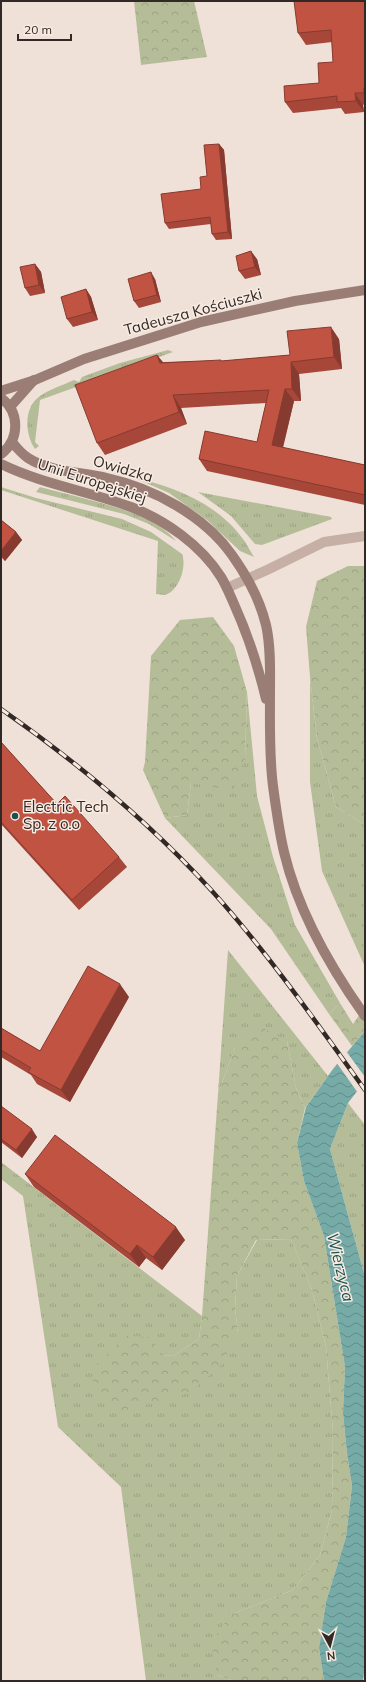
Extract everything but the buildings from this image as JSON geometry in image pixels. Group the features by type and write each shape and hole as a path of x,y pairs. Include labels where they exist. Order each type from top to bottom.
{"main road":[{"name":"Tadeusza Kościuszki","path":"1,391 35,380 84,359 201,322 295,301 365,290"},
{"name":"Tadeusza Kościuszki","path":"10,407 35,380"},
{"path":"1,398 10,407 16,424 12,442 1,454"},
{"name":"Owidzka","path":"12,442 27,457 44,465 107,478 135,486 161,496 189,513 211,531 231,553 248,578"},
{"name":"Unii Europejskiej","path":"1,464 15,471 46,482 131,507 153,517 182,535 207,559 221,576 227,588 259,669 270,714"},
{"name":"Unii Europejskiej","path":"248,578 258,601 266,626 270,667 270,714 273,784 284,853 303,911 322,949 363,1013"}],"street":[{"path":"227,588 324,542 365,536"}],"green space":[{"path":"134,1 194,1 207,57 141,65"},
{"path":"168,350 173,352 40,400 35,442 39,446 35,449 29,436 27,421 28,414 34,401 40,396 52,389 74,380 79,382 82,377 120,363"},
{"path":"133,477 164,486 194,498 208,506 232,526 254,557 240,551 207,520 169,493"},
{"path":"1,487 36,498 122,519 151,532 182,554 183,572 178,584 170,593 165,595 156,594 158,541 1,490"},
{"path":"40,487 113,506 132,513 165,530 176,541 149,524 124,514 36,492"},
{"path":"198,492 331,517 332,519 262,545 255,544 231,516"},
{"path":"348,566 365,566 365,825 336,807 317,738 306,627 317,581"},
{"path":"213,617 234,646 247,692 245,758 233,791 191,783 187,815 165,818 143,770 145,762 151,656 180,620"},
{"path":"310,677 317,738 336,807 365,825 365,967 322,871 310,782"},
{"path":"247,692 257,796 273,857 295,925 340,1003 329,1014 271,929 165,818 187,815 191,783 245,758"},
{"path":"228,950 328,1076 305,1108 296,1088 287,1041 235,1048 218,1094"},
{"path":"340,1003 353,1024 365,1007 365,1031 352,1046 329,1014"},
{"path":"259,1026 287,1041 296,1088 305,1108 297,1143 304,1181 324,1236 345,1367 343,1413 352,1486 346,1537 326,1602 319,1648 324,1681 234,1681 217,1675 211,1643 230,1615 293,1590 320,1555 332,1510 333,1432 326,1347 312,1290 291,1239 256,1240 237,1276 235,1309 238,1333 222,1364 191,1392 119,1412 91,1392 96,1365 126,1336 152,1337 160,1355 173,1356 199,1339 202,1316 218,1094 235,1048"},
{"path":"348,1103 365,1125 365,1277 330,1149"},
{"path":"1,1162 202,1316 199,1339 173,1356 160,1355 91,1392 238,1333 235,1309 237,1276 257,1240 291,1239 312,1290 326,1347 333,1432 332,1510 320,1555 293,1590 230,1615 217,1675 234,1681 146,1681 121,1487 58,1427 23,1196 1,1179"}],"water":[{"name":"Wierzyca","path":"365,1031 365,1081 348,1103 330,1149 365,1277 365,1665 363,1681 324,1681 319,1648 326,1602 346,1537 352,1486 343,1413 345,1367 324,1236 304,1181 297,1143 306,1107 333,1069"}],"pier":[{"path":"346,1051 365,1077 365,1085 358,1093 336,1062"}],"railway":[{"path":"1,709 85,772 138,817 212,891 272,963 365,1090"}],"place":[{"name":"Electric Tech Sp. z o.o","path":"15,816"}]}
